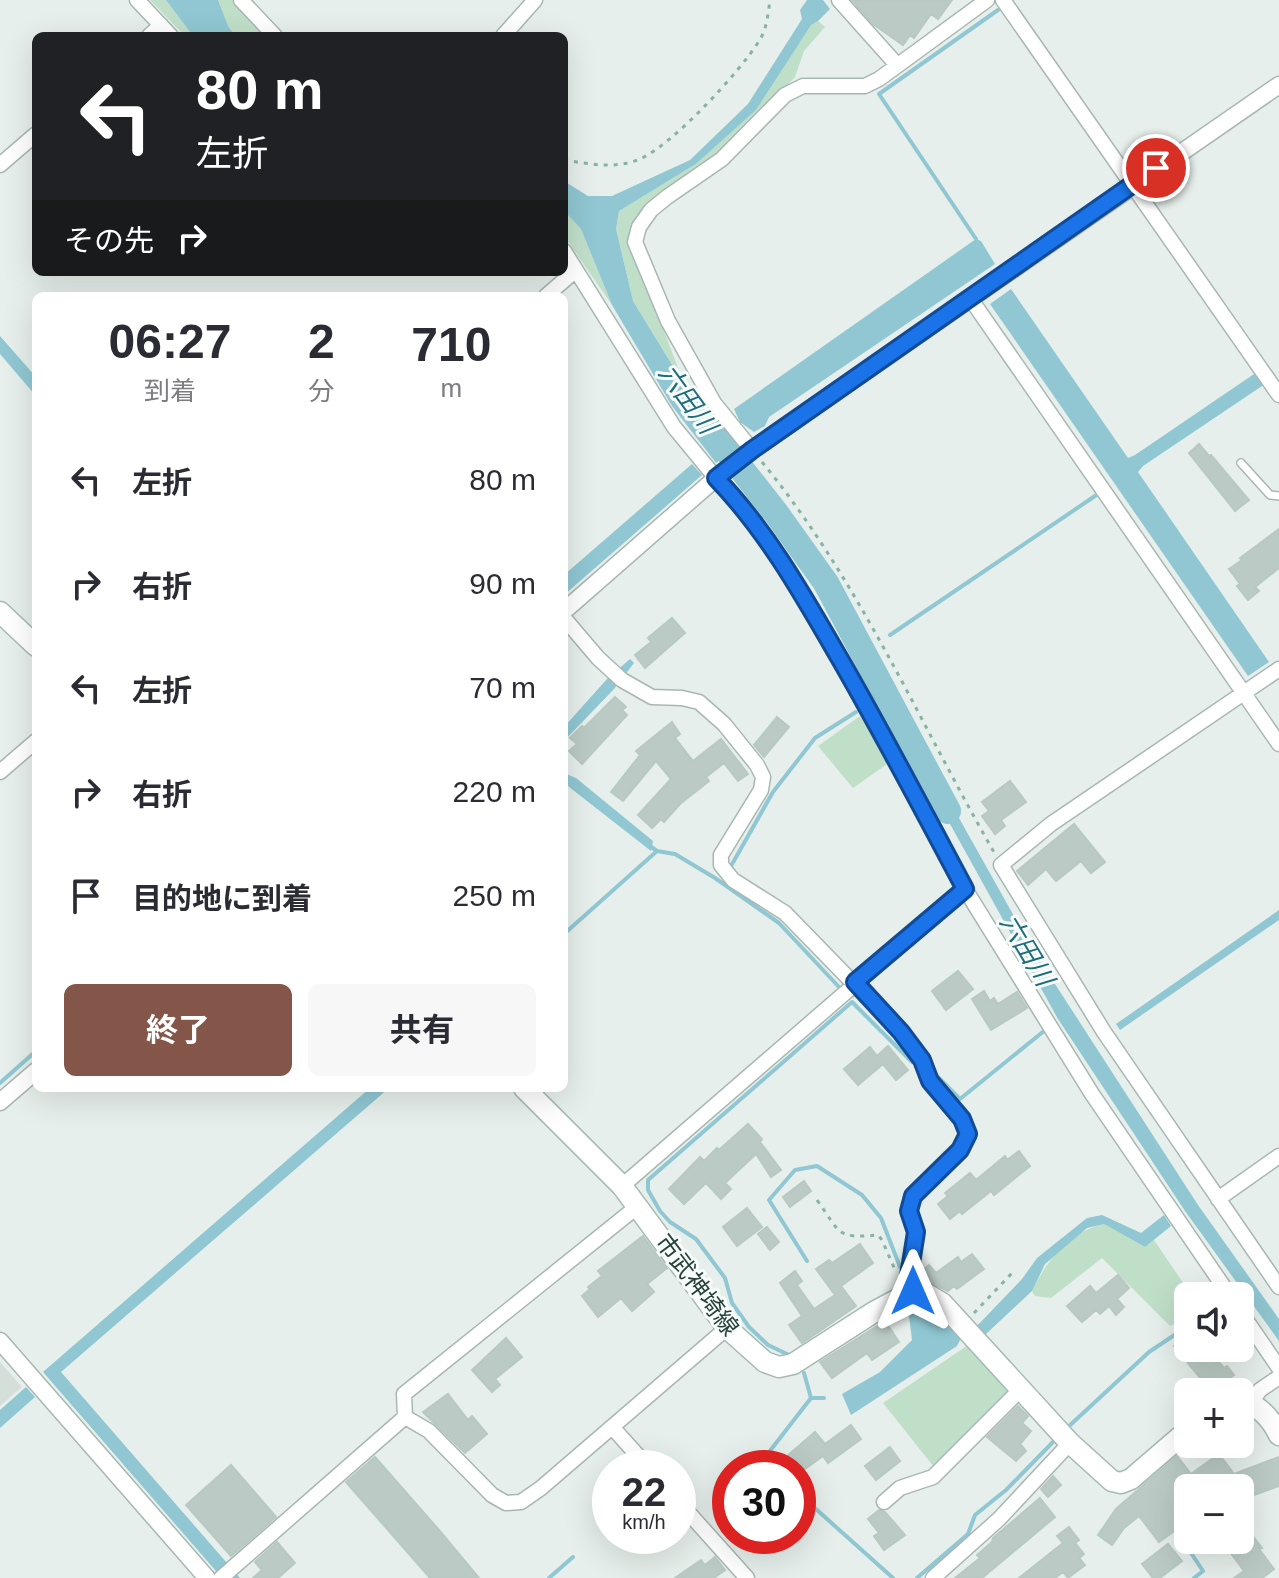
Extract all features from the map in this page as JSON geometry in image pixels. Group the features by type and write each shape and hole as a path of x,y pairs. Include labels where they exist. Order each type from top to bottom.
{"main road":[{"path":"0,612 32,642"},
{"name":"市武神埼線","path":"528,1092 622,1186 727,1328 765,1362 779,1367 793,1364 874,1312 911,1284"},
{"path":"911,1284 942,1303 1070,1443 1105,1476 1121,1483 1131,1479 1174,1442"},
{"path":"1254,1407 1269,1418 1279,1435"}],"street":[{"path":"137,0 166,31"},
{"path":"241,0 271,32"},
{"path":"507,32 535,0"},
{"path":"839,0 897,65"},
{"path":"752,450 714,403 668,321 635,242 639,227 651,210 722,159 785,95 803,86 865,86 987,0"},
{"path":"1003,0 1279,395"},
{"path":"568,608 752,450 1279,85"},
{"path":"0,165 32,137"},
{"path":"568,257 674,427 740,504 781,561 822,627 965,889 1092,1094 1220,1282"},
{"path":"551,292 576,270"},
{"path":"970,298 1279,744"},
{"path":"568,622 617,677 652,697 699,702 724,724 757,765 763,777 761,790 721,855 721,865 733,880 785,913 855,982 901,1032 922,1060 930,1081 962,1119 968,1134 960,1150 913,1196 909,1211 916,1232 911,1284"},
{"path":"1279,669 1051,824 1001,865 1104,1032 1279,1287"},
{"path":"0,772 32,744"},
{"path":"622,1186 965,889"},
{"path":"0,1102 32,1074"},
{"path":"1218,1199 1279,1156"},
{"path":"405,1417 404,1394 638,1206"},
{"path":"405,1417 429,1431 492,1495 506,1503 521,1502 727,1328"},
{"path":"1254,1331 1279,1368"},
{"path":"0,1341 207,1578"},
{"path":"1254,1395 1279,1377"},
{"path":"884,1502 900,1488 933,1477 1021,1389"},
{"path":"221,1578 405,1417"},
{"path":"612,1427 633,1450"},
{"path":"933,1578 999,1519 1070,1443"},
{"path":"696,1521 747,1578"}],"lane":[{"path":"1241,463 1270,495 1279,496"}],"path":[{"path":"568,161 608,167 641,158 672,139 714,96 760,40 768,21 770,0"},
{"path":"752,450 793,499 860,603 1001,865"},
{"path":"817,1200 849,1238 878,1235 896,1271 911,1284"},
{"path":"963,1325 1014,1271"}],"shaded area":[{"path":"0,1362 22,1387 0,1406"}],"green space":[{"path":"150,0 166,0 190,32 181,32"},
{"path":"218,0 233,0 264,32 232,32"},
{"path":"818,21 825,27 804,51 795,77 721,154 644,207 628,237 685,386 633,301 616,229 619,211 696,164 756,110 811,24"},
{"path":"568,215 581,229 612,305 568,242"},
{"path":"860,716 890,762 853,788 818,746"},
{"path":"1104,1224 1145,1247 1154,1240 1182,1282 1174,1282 1174,1324 1170,1326 1102,1258 1051,1298 1035,1296 1032,1291 1052,1258 1070,1240"},
{"path":"968,1345 1011,1392 934,1467 883,1403"}],"water":[{"path":"166,0 218,0 232,32 190,32"},
{"path":"807,0 823,0 830,9 811,25 756,110 696,164 619,211 616,229 633,301 685,386 736,447 716,463 672,406 612,305 581,229 568,215 568,184 588,196 612,196 690,160 748,104 802,19 800,10"},
{"path":"976,239 981,241 995,264 769,417 765,426 754,432 740,422 734,409"},
{"path":"1011,289 1128,458 1257,372 1265,384 1138,472 1269,662 1248,676 990,304"},
{"path":"0,336 32,372 32,391 0,354"},
{"path":"692,464 702,475 568,592 568,572"},
{"path":"630,659 634,663 614,689 568,737 568,723 607,679"},
{"path":"568,775 653,841 651,851 568,786"},
{"path":"936,777 1033,950 1198,1205 1253,1282 1236,1282 1185,1211 1058,1019 929,786"},
{"path":"1279,910 1279,920 1120,1030 1116,1024"},
{"path":"365,1092 384,1092 61,1372 240,1578 222,1578 43,1372"},
{"path":"1102,1215 1141,1233 1164,1215 1171,1226 1145,1247 1104,1224 1087,1228 1045,1264 1032,1291 985,1335 976,1327 1022,1279 1037,1258 1087,1218"},
{"path":"1254,1284 1279,1319 1279,1341 1254,1306"},
{"path":"916,1304 929,1308 947,1322 961,1338 957,1346 851,1415 842,1394 880,1372 912,1340 908,1308"},
{"path":"26,1387 35,1397 0,1428 0,1410"}],"building":[{"path":"852,0 952,0 938,19 931,14 914,38 910,35 903,45 873,24"},
{"path":"1199,444 1249,500 1235,511 1189,453"},
{"path":"1279,529 1279,568 1255,587 1259,591 1248,600 1229,569"},
{"path":"672,618 685,633 645,668 635,655 651,642 648,638"},
{"path":"615,697 626,707 622,710 627,715 582,764 569,751 577,744 570,738"},
{"path":"777,717 789,727 764,757 754,745"},
{"path":"672,722 680,734 675,738 693,761 721,739 748,774 738,781 724,763 706,777 709,781 680,804 664,822 661,819 652,828 638,815 671,779 656,761 623,801 611,792 640,755 636,751"},
{"path":"1010,781 1026,802 1001,820 1005,826 995,834 982,816 989,811 982,802"},
{"path":"1074,824 1105,862 1091,873 1081,861 1056,881 1046,869 1028,885 1017,871"},
{"path":"958,971 973,989 946,1010 932,991"},
{"path":"984,991 990,1001 994,998 998,1004 1017,992 1027,1008 991,1030 972,999"},
{"path":"888,1046 908,1070 896,1080 883,1064 858,1085 844,1069 870,1047 877,1056"},
{"path":"748,1124 762,1139 760,1142 781,1170 771,1177 756,1154 725,1183 731,1189 721,1199 706,1183 684,1204 669,1189 700,1157 704,1161"},
{"path":"1019,1151 1030,1166 994,1195 991,1191 962,1214 960,1211 950,1219 938,1204 948,1196 945,1193 970,1173 976,1180 1005,1156 1007,1160"},
{"path":"804,1181 811,1191 790,1207 783,1197"},
{"path":"747,1208 762,1227 737,1246 723,1227"},
{"path":"767,1227 779,1242 770,1250 758,1234"},
{"path":"643,1236 667,1268 647,1284 654,1292 632,1311 621,1298 598,1317 582,1296 602,1276 598,1271"},
{"path":"860,1244 873,1263 841,1286 856,1306 802,1343 789,1325 802,1316 780,1283 795,1271 802,1281 797,1285 814,1309 835,1295 816,1269 829,1260 832,1263"},
{"path":"972,1254 984,1269 957,1289 954,1286 948,1291 928,1281 921,1272 929,1265 936,1273 958,1257 961,1262"},
{"path":"1118,1275 1129,1288 1117,1299 1124,1307 1116,1315 1109,1306 1100,1314 1096,1310 1082,1322 1067,1306 1090,1286 1096,1293"},
{"path":"885,1321 899,1342 872,1360 867,1353 832,1378 820,1362"},
{"path":"506,1338 522,1357 495,1379 500,1385 492,1392 472,1370"},
{"path":"1187,1362 1219,1362 1234,1375 1230,1378 1200,1378"},
{"path":"448,1394 468,1420 472,1416 487,1434 465,1453 423,1412"},
{"path":"1018,1406 1028,1416 1022,1423 1031,1431 1020,1444 1026,1451 1016,1461 987,1437"},
{"path":"851,1425 861,1439 828,1463 823,1456 816,1461 816,1450 794,1450 815,1432 825,1444"},
{"path":"890,1447 900,1461 876,1480 865,1466"},
{"path":"375,1457 479,1578 430,1578 346,1482"},
{"path":"1279,1457 1279,1486 1254,1495 1254,1474 1234,1474"},
{"path":"1175,1458 1179,1458 1191,1474 1174,1474 1174,1531 1159,1542 1139,1516 1124,1528 1112,1545 1098,1535 1116,1509"},
{"path":"1213,1458 1222,1458 1234,1474 1191,1474"},
{"path":"231,1465 276,1517 231,1556 186,1505"},
{"path":"1053,1476 1061,1485 1048,1497 1041,1489"},
{"path":"1040,1498 1055,1517 982,1578 955,1578 980,1558 977,1555 993,1538"},
{"path":"879,1510 885,1512 905,1535 884,1550 874,1536 879,1533 868,1519"},
{"path":"1069,1527 1079,1540 1075,1543 1084,1554 1079,1558 1085,1565 1068,1578 1063,1572 1055,1578 1019,1578 1063,1543 1057,1536"},
{"path":"1254,1538 1274,1569 1262,1578 1234,1578 1244,1571 1231,1554 1254,1554"},
{"path":"277,1542 295,1563 278,1578 253,1578 262,1570 255,1562"},
{"path":"1168,1544 1182,1561 1160,1578 1153,1578 1142,1564"},
{"path":"715,1557 725,1570 714,1578 675,1578 701,1560 705,1565"}],"waterway":[{"path":"976,239 879,94 998,10"},
{"name":"六田川","path":"707,425 826,583 948,811"},
{"path":"890,635 1095,496"},
{"path":"731,866 773,792 815,738 856,712"},
{"path":"650,846 657,851 675,854 779,923 838,986"},
{"path":"568,930 657,851"},
{"path":"789,1355 768,1345 749,1327 732,1303 725,1278 696,1239 670,1222 660,1211 648,1190 648,1180 852,1002 912,1062"},
{"path":"936,1075 960,1099 1044,1031"},
{"path":"0,1083 32,1055"},
{"path":"807,1261 769,1200 795,1170 817,1166 862,1195 881,1218 900,1267"},
{"path":"1067,1428 1149,1352 1174,1335"},
{"path":"771,1450 811,1398 804,1373"},
{"path":"811,1398 824,1398"},
{"path":"917,1578 968,1534 975,1515 1006,1490 1054,1441"},
{"path":"816,1509 893,1578"},
{"path":"1192,1554 1203,1571 1194,1578"},
{"path":"549,1578 573,1557"}],"route":[{"path":"913,1291 909,1276 916,1232 909,1211 913,1196 960,1150 968,1134 962,1119 930,1081 922,1060 855,982 965,889 822,627 781,561 740,504 716,478 1156,168"}]}
